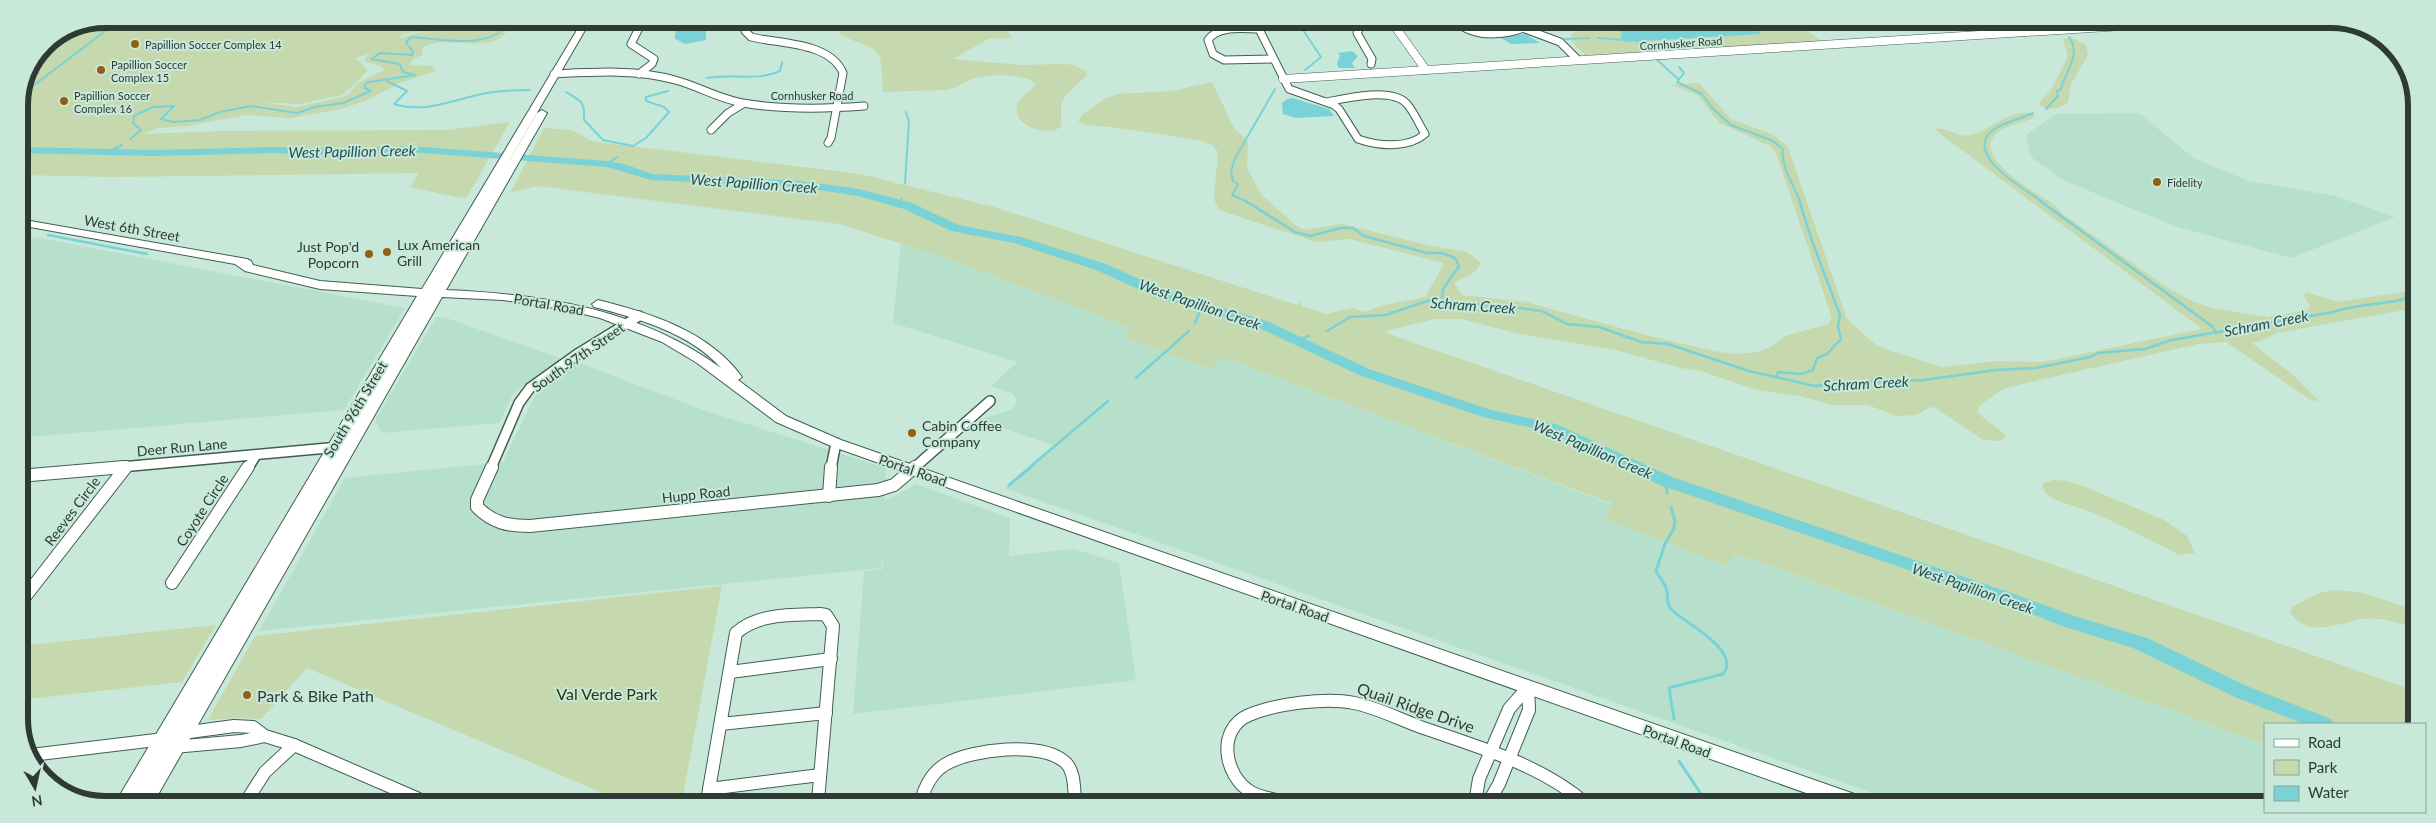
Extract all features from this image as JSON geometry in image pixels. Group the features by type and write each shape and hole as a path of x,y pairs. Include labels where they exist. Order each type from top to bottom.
{"main road":[{"name":"South 96th Street","path":"521,140 554,74 582,28"},
{"name":"South 96th Street","path":"147,796 348,446 434,289 521,140 565,74 591,28"},
{"name":"West 6th Street","path":"28,224 240,263 263,272 320,285 380,292 434,289"},
{"name":"South 96th Street","path":"128,796 332,448 434,289"},
{"name":"Portal Road","path":"434,289 530,299 633,319 684,349 744,390 781,419 836,443 1836,796"}],"street":[{"path":"639,28 631,44 633,48 653,56 654,60 652,64 639,74"},
{"path":"746,28 745,32 751,37 819,52 836,59 842,67 843,73 837,108 831,138 828,143"},
{"path":"1360,28 1357,33 1372,59 1370,64"},
{"path":"1396,28 1426,70"},
{"path":"1464,28 1482,33 1525,29 1560,42 1578,60"},
{"path":"2018,28 2024,32"},
{"name":"Cornhusker Road","path":"1284,80 2089,28"},
{"path":"1273,59 1224,60 1216,57 1208,40 1212,34 1224,30 1259,29 1289,90 1327,102 1338,109 1358,140 1380,145 1411,142 1424,136 1425,130 1406,103 1396,97 1381,95 1353,97 1327,102"},
{"name":"Cornhusker Road","path":"554,74 639,74 675,80 709,94 743,104 797,109 864,106"},
{"path":"711,130 728,113 743,104"},
{"name":"South 97th Street","path":"481,511 477,507 477,500 518,403 530,388 579,353 633,319"},
{"name":"Hupp Road","path":"481,511 490,520 506,525 530,526 878,490 894,485 990,401"},
{"path":"829,496 832,457 836,443"},
{"name":"Deer Run Lane","path":"28,475 348,446"},
{"name":"Coyote Circle","path":"172,583 256,454"},
{"name":"Reeves Circle","path":"28,593 126,466"},
{"path":"818,796 833,626 826,615 795,615 767,618 744,625 736,633 708,795 820,775"},
{"path":"730,672 831,660"},
{"path":"1476,796 1479,779 1508,709 1528,687"},
{"path":"1492,796 1500,784 1528,710 1528,687"},
{"name":"Quail Ridge Drive","path":"1261,796 1241,786 1230,768 1227,750 1229,735 1240,720 1258,712 1338,701 1355,703 1490,752 1553,778 1576,796"},
{"path":"721,724 826,713"},
{"path":"37,754 160,740 184,732 234,726 253,727 265,736 294,744 412,796"},
{"path":"160,740 164,746 175,748 241,741 265,736"},
{"path":"250,796 265,772 294,744"},
{"path":"923,796 928,782 946,764 969,756 1032,749 1056,755 1064,761 1072,774 1075,796"}],"shaded area":[{"path":"2139,113 2195,159 2249,181 2336,196 2395,217 2291,258 2174,226 2063,180 2031,157 2026,135 2056,114"},
{"path":"28,236 405,308 344,410 28,437"},
{"path":"901,243 941,256 1133,329 1124,337 1208,369 1223,357 1613,505 1604,519 1727,566 1733,553 2264,744 2264,796 1881,796 1004,488 1053,445 978,420 1008,411 1014,407 1017,402 1013,394 991,386 1017,362 893,323"},
{"path":"436,317 444,317 562,359 525,383 513,394 499,423 382,433 375,420"},
{"path":"577,362 703,410 886,468 885,501 916,484 1010,518 1009,556 1074,549 1119,563 1136,680 853,714 864,571 883,569 883,550 882,568 259,631 345,478 503,462 539,387"}],"green space":[{"path":"104,28 441,28 403,34 398,39 442,28 508,28 502,37 492,42 442,42 422,48 423,54 412,60 410,65 433,66 434,72 402,82 363,102 337,110 290,118 246,115 187,126 159,128 142,134 223,131 446,130 510,122 467,197 461,198 410,187 419,173 113,177 28,175 28,104 29,89 33,75 40,62 50,50 62,40 75,33 89,29","holes":["368,54 364,61 381,66 384,70 356,84 349,94 342,97 297,107 260,102 299,104 343,95 368,70 356,58"]},
{"path":"837,28 1003,28 1009,32 1012,38 988,39 953,59 1021,65 1074,65 1086,71 1087,75 1065,96 1061,105 1061,127 1048,131 1040,130 1025,124 1017,113 1017,106 1020,100 1035,85 1025,78 1017,76 989,76 975,78 946,90 883,92 880,57 877,52 841,35"},
{"path":"1588,28 1804,28 1821,41 1585,55 1572,42 1571,34"},
{"path":"2073,38 2086,45 2088,55 2071,84 2068,103 2053,109 2046,108 2038,104 2051,90 2068,56 2063,39"},
{"path":"1212,82 1234,128 1248,142 1247,168 1261,194 1295,225 1304,230 1343,224 1431,246 1467,252 1481,263 1475,272 1454,283 1462,295 1526,302 1642,334 1713,351 1734,354 1758,352 1769,348 1785,336 1828,324 1832,318 1776,153 1770,146 1720,123 1697,95 1672,85 1699,83 1731,119 1773,135 1788,147 1847,319 1876,345 1943,367 1997,361 2043,362 2202,329 1934,129 1943,129 1967,136 2012,115 2021,113 2029,113 2036,116 1997,133 1991,142 1992,152 1998,162 2020,182 2052,203 2064,215 2168,288 2192,301 2212,308 2267,317 2307,310 2310,306 2304,296 2306,292 2338,302 2408,291 2408,309 2276,333 2267,339 2252,343 2292,374 2320,402 2309,399 2226,342 2198,344 2005,388 1980,405 1977,411 1984,419 2000,430 2006,438 1998,441 1983,440 1934,407 1928,408 1917,415 1897,416 1868,405 1831,405 1800,396 1756,390 1701,371 1681,368 1615,350 1519,334 1462,319 1435,319 1390,330 1386,333 2408,688 2408,723 2264,723 2264,744 1734,553 1727,566 1604,519 1613,504 1223,357 1209,369 1124,337 1133,329 941,256 839,224 537,186 510,193 544,128 572,130 591,141 860,174 994,207 1297,305 1300,301 1301,306 1326,314 1353,308 1365,312 1380,306 1425,297 1443,263 1350,239 1316,242 1219,210 1214,199 1218,152 1212,145 1199,140 1085,125 1078,121 1082,115 1104,99 1118,94 1172,91"},
{"path":"2053,480 2067,481 2086,487 2164,520 2187,536 2195,553 2180,555 2097,514 2056,500 2045,492 2042,484"},
{"name":"Val Verde Park","path":"722,586 683,796 610,796 307,668 261,719 208,720 255,636"},
{"path":"2335,590 2358,592 2408,607 2408,626 2376,619 2364,619 2324,627 2305,625 2290,612 2292,607 2319,593"},
{"path":"216,625 182,682 28,699 28,645"}],"water":[{"path":"677,28 706,28 706,40 685,44 674,38"},
{"path":"1622,28 1757,28 1761,34 1626,42 1621,38"},
{"path":"1525,34 1540,43 1511,44 1499,37"},
{"path":"1352,51 1358,56 1352,63 1355,68 1339,68 1337,64 1340,55 1338,53"},
{"path":"1292,98 1329,109 1334,116 1296,118 1283,114 1282,103"}],"waterway":[{"path":"29,89 109,28"},
{"path":"453,28 492,28"},
{"path":"130,139 141,130 133,123 134,116 153,107 174,106 161,119 174,122 200,120 220,112 251,106 297,113 315,107 343,103 371,91 365,88 365,84 369,82 415,75 403,72 400,64 371,59 380,53 412,55 413,52 406,42 411,37 444,40 479,40 499,33 498,29 492,28"},
{"path":"1304,28 1303,30 1321,57 1305,70"},
{"path":"2046,109 2058,96 2057,91 2061,89 2073,57 2073,44 2069,37"},
{"path":"1565,39 1589,38"},
{"path":"1598,38 1622,40"},
{"path":"1638,43 1649,54"},
{"path":"1654,57 1678,79"},
{"path":"707,78 762,76 780,71 782,62"},
{"path":"1679,67 1684,73 1677,82 1702,94 1712,108 1731,125 1773,141 1783,149 1785,169 1800,201"},
{"path":"387,81 407,91 394,104 406,107 441,105 498,91 530,90"},
{"path":"1245,200 1232,195 1238,184 1233,181 1231,173 1234,160 1275,89"},
{"path":"566,92 581,102 584,109 584,120 603,140 633,146 646,138 669,112 664,107 646,101 646,97 668,91"},
{"path":"905,183 909,122 906,112"},
{"path":"2033,113 1997,127 1988,135 1984,144 1986,154 1993,163 2012,181 2041,201"},
{"name":"West Papillion Creek","path":"110,151 122,145"},
{"name":"West Papillion Creek","path":"28,150 154,153 272,150 344,152 410,149 607,164 620,166 651,177 800,184 859,193 908,206 955,228 1017,240 1101,267 1161,294 1262,324 1364,372 1488,414 1551,427 1666,481 2011,599 2068,621 2140,643 2242,692 2321,723"},
{"path":"607,164 617,157"},
{"name":"West Papillion Creek","path":"899,204 901,200"},
{"path":"1245,200 1295,232 1310,236 1341,228 1353,228 1364,236 1427,253 1442,253 1455,258 1459,266 1443,289 1442,300"},
{"path":"1776,377 1778,372 1801,374 1813,370 1817,358 1827,354 1841,339 1838,327 1840,315 1812,241 1799,200"},
{"path":"2039,200 2213,327 2216,332"},
{"path":"48,235 147,254"},
{"name":"Schram Creek","path":"2216,332 2408,298"},
{"name":"Schram Creek","path":"1327,331 1350,317 1386,315 1430,300 1519,308 1542,311 1567,324 1599,327 1641,342 1668,344 1749,371 1815,386 1855,382 1924,380 1996,370 2036,368 2090,357 2098,353 2145,349 2172,340 2216,332"},
{"path":"1195,323 1202,306"},
{"path":"1136,378 1189,331"},
{"name":"Schram Creek","path":"1296,340 1309,336"},
{"path":"1029,468 1108,401"},
{"path":"1009,485 1031,467"},
{"path":"1666,481 1667,493"},
{"path":"1671,507 1675,521 1674,528 1665,544 1656,571 1666,588 1668,602 1672,610 1710,638 1725,656 1727,665 1723,674 1669,688 1674,719"},
{"path":"1679,761 1701,796"}],"place":[{"name":"Papillion Soccer Complex 14","path":"135,44"},
{"name":"Papillion Soccer Complex 15","path":"101,70"},
{"name":"Papillion Soccer Complex 16","path":"64,101"},
{"name":"Fidelity","path":"2157,182"},
{"name":"Lux American Grill","path":"387,252"},
{"name":"Just Pop'd Popcorn","path":"369,254"},
{"name":"Cabin Coffee Company","path":"912,433"},
{"name":"Park & Bike Path","path":"247,695"}]}
